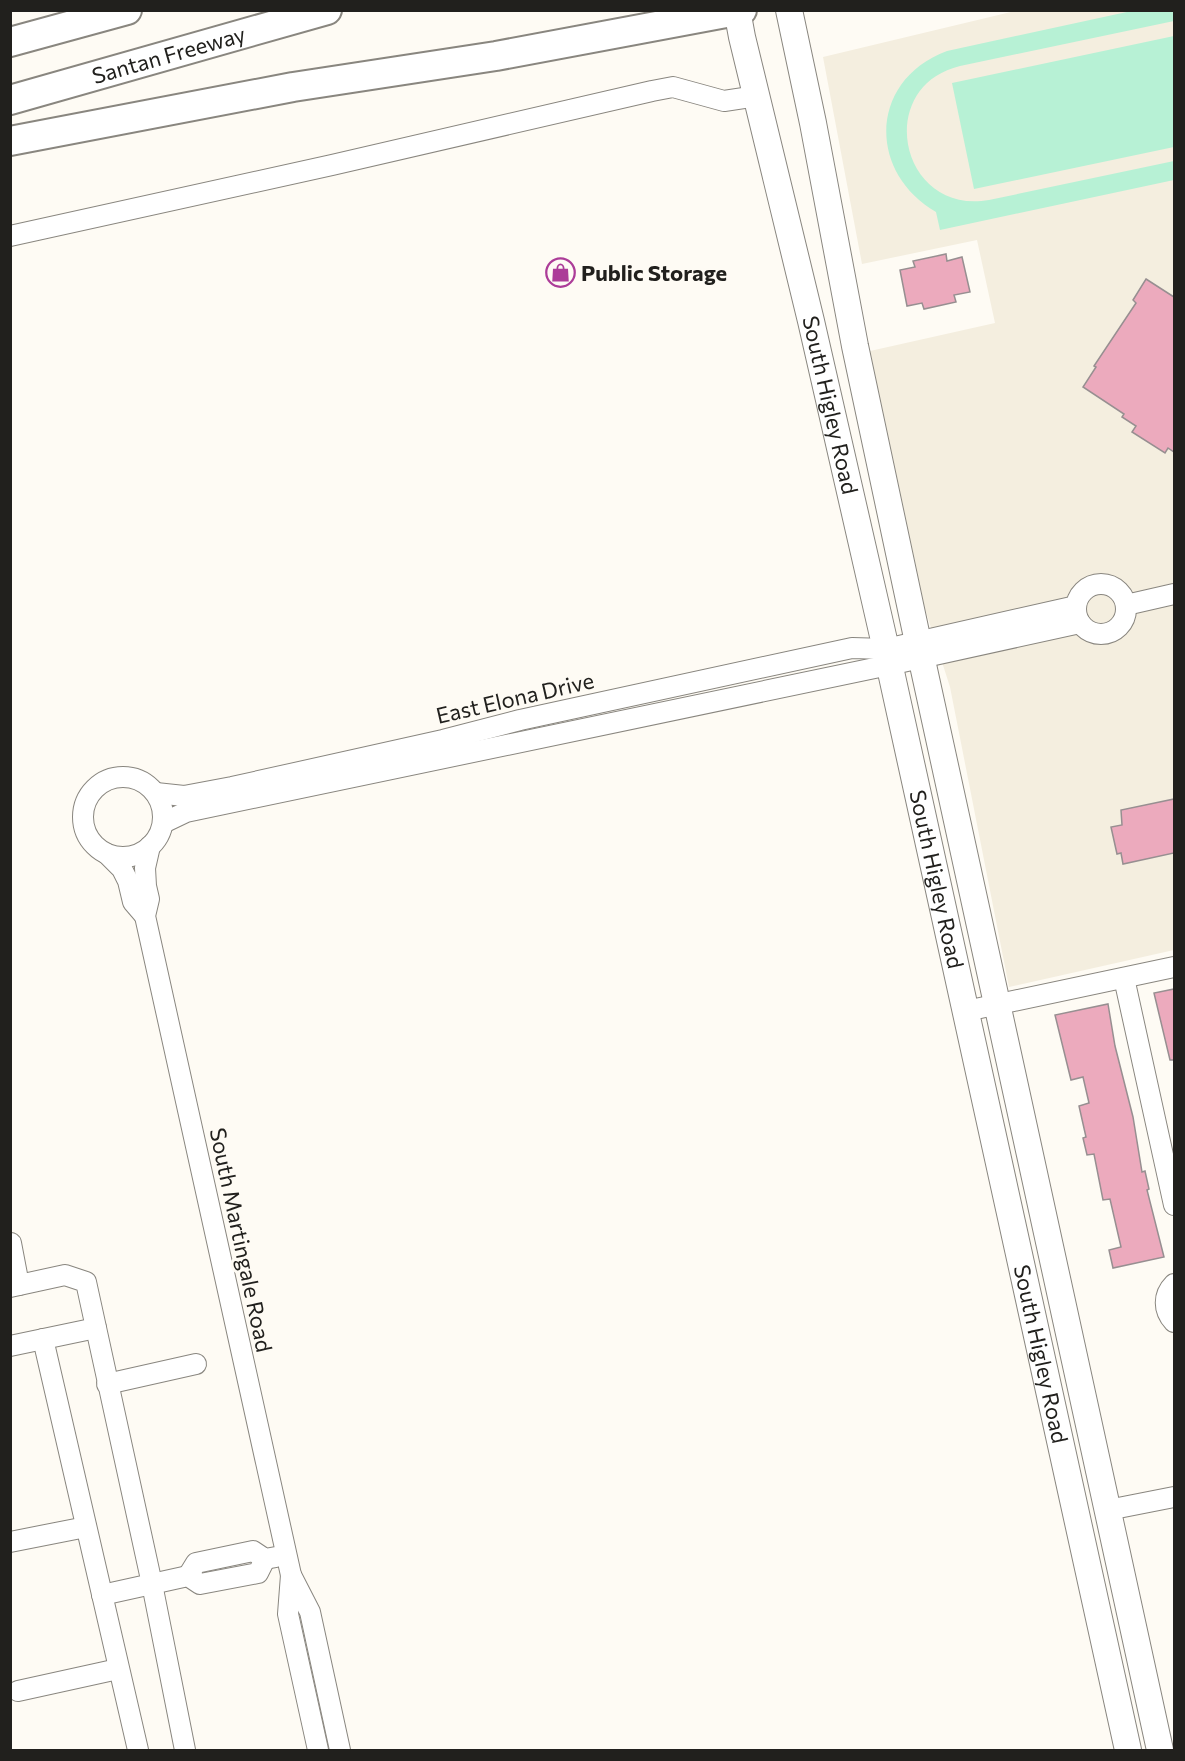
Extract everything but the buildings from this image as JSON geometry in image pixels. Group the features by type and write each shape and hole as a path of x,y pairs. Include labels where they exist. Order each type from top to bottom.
{"highway":[{"path":"10,42 127,10"},
{"name":"Santan Freeway","path":"10,100 327,10"},
{"path":"10,141 293,87 507,54 739,11"}],"main road":[{"name":"South Higley Road","path":"789,10 855,345 920,650 1068,1331 1164,1742"},
{"name":"South Higley Road","path":"739,11 742,37 814,333 888,657 1038,1338 1122,1749"},
{"path":"1122,1749 1164,1742"}],"street":[{"path":"10,236 673,87 724,101 757,96"},
{"path":"1104,584 1118,591 1126,605 1124,620 1114,631 1107,634 1092,632 1078,615 1083,593 1089,588 1104,584"},
{"path":"1126,605 1174,594"},
{"path":"888,657 1078,615"},
{"name":"East Elona Drive","path":"156,793 184,796 222,789 442,740 520,720 852,648 888,657"},
{"name":"East Elona Drive","path":"163,823 186,812 888,657"},
{"path":"120,776 134,777 146,783 156,793 161,802 163,823 159,836 141,853 118,857 107,854 96,847 87,837 82,824 83,810 87,797 96,786 107,779 120,776"},
{"name":"South Martingale Road","path":"150,846 145,868 149,899 145,916 286,1555 291,1575 310,1612 340,1750"},
{"name":"South Martingale Road","path":"107,854 122,869 128,880 133,902 145,916"},
{"path":"966,1011 1174,967"},
{"path":"1124,978 1174,1205"},
{"path":"11,1243 15,1286 65,1275 86,1282 152,1584 185,1750"},
{"path":"1174,1284 1166,1296 1165,1304 1174,1322"},
{"path":"10,1346 96,1328"},
{"path":"1038,1338 1068,1331"},
{"path":"43,1339 138,1750"},
{"path":"107,1384 196,1364"},
{"path":"1108,1510 1174,1497"},
{"path":"10,1542 86,1527"},
{"path":"102,1594 188,1576 200,1584 258,1573 265,1559 286,1555"},
{"name":"South Martingale Road","path":"291,1575 288,1614 318,1750"},
{"path":"18,1691 118,1669"}],"shaded area":[{"path":"1015,11 1174,11 1174,950 1009,987 950,687 925,609 870,351 995,323 977,240 862,264 823,57"}],"green space":[{"path":"1136,10 1174,11 1174,21 960,66 933,78 915,98 907,122 908,147 918,170 935,189 959,200 989,200 1174,161 1174,180 940,230 936,212 913,195 898,174 889,151 886,127 891,104 903,83 921,65 947,51"},
{"path":"1174,36 1174,147 974,189 952,83"}],"place":[{"name":"Public Storage","path":"560,273"}]}
